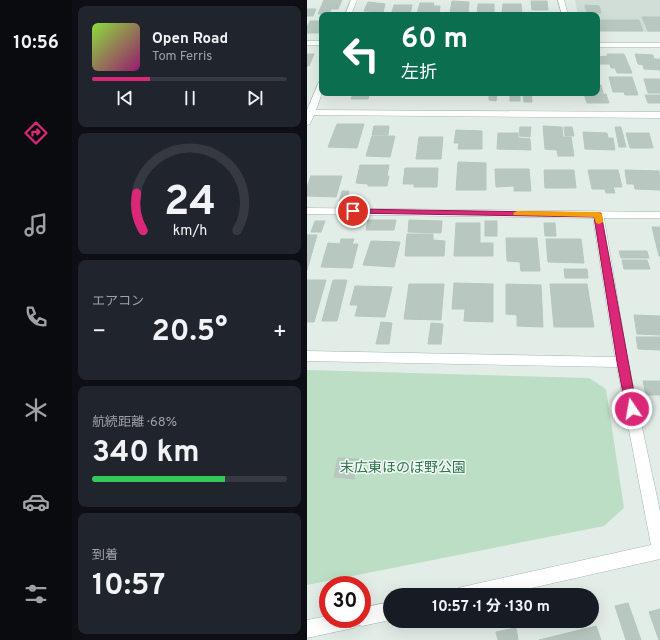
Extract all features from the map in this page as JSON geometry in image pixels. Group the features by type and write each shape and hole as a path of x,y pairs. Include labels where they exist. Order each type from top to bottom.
{"street":[{"path":"349,12 354,0"},
{"path":"561,0 564,12"},
{"path":"307,43 319,43"},
{"path":"600,44 660,45"},
{"path":"307,122 309,112 319,90"},
{"path":"309,112 660,115"},
{"path":"307,211 660,215"},
{"path":"493,588 660,550 622,362 598,214"},
{"path":"307,356 622,362"},
{"path":"371,615 383,612"},
{"path":"307,629 319,626"}],"shaded area":[{"path":"575,0 660,0 660,32 600,31 600,12 577,12"}],"green space":[{"name":"末広東ほのぼ野公園","path":"307,370 589,378 606,389 624,508 604,526 352,576 319,576 319,583 307,585"}],"building":[{"path":"324,0 342,0 338,9 331,9 330,12 319,12 318,14"},
{"path":"452,1 469,2 468,12 450,12"},
{"path":"531,1 547,1 548,10 532,10"},
{"path":"368,2 385,4 383,12 364,11"},
{"path":"420,3 434,3 433,6 440,6 439,12 418,12"},
{"path":"478,4 494,4 494,12 477,12"},
{"path":"503,4 521,4 522,12 502,12"},
{"path":"394,5 412,5 411,12 392,12"},
{"path":"585,5 599,6 601,13 600,12 587,12"},
{"path":"307,9 316,9 313,16 307,16"},
{"path":"642,17 660,17 660,31 648,31"},
{"path":"600,20 639,20 643,31 600,31"},
{"path":"310,21 319,21 319,33 307,33 307,27"},
{"path":"307,54 314,54 309,66 307,66"},
{"path":"607,54 624,54 632,73 617,73 615,68 611,68 610,64 600,64 600,57 608,56"},
{"path":"635,54 653,55 654,59 660,59 660,70 644,69 643,65 638,64"},
{"path":"609,77 632,77 638,95 625,95 624,92 613,92"},
{"path":"644,79 660,79 660,93 648,93"},
{"path":"600,85 601,85 603,93 600,93"},
{"path":"600,94 606,94 609,103 587,103 585,96 600,96"},
{"path":"645,95 660,95 660,103 648,103"},
{"path":"352,96 369,96 368,99 351,99"},
{"path":"489,96 497,96 496,101 489,100"},
{"path":"510,96 520,96 520,101 510,101"},
{"path":"523,96 531,96 532,102 524,102"},
{"path":"337,124 364,124 357,148 328,147"},
{"path":"374,126 389,126 388,135 372,135"},
{"path":"543,126 562,127 563,137 571,137 574,156 558,156 557,150 545,149"},
{"path":"520,127 531,127 530,137 519,136"},
{"path":"564,127 572,127 574,136 565,136"},
{"path":"615,127 621,127 626,147 619,147"},
{"path":"456,130 482,131 482,149 458,149 459,143 454,143"},
{"path":"583,132 607,133 608,138 613,138 615,150 585,149"},
{"path":"498,133 518,133 518,138 530,139 531,150 497,149"},
{"path":"626,133 649,133 653,148 630,148"},
{"path":"372,136 395,136 390,157 366,156"},
{"path":"419,137 443,137 441,159 416,159"},
{"path":"458,162 486,163 486,190 456,190"},
{"path":"360,165 389,165 387,186 368,186 368,184 356,183"},
{"path":"405,168 438,168 437,187 414,187 414,184 403,184"},
{"path":"495,169 529,169 531,191 514,191 514,186 496,187"},
{"path":"544,170 574,170 576,188 545,188"},
{"path":"588,170 618,170 622,187 613,187 615,193 606,193 605,189 592,189"},
{"path":"625,170 659,171 660,190 635,189 634,184 627,184"},
{"path":"311,176 342,176 336,197 307,196 307,187"},
{"path":"342,191 349,191 347,202 339,202"},
{"path":"368,220 396,220 394,230 366,230"},
{"path":"409,220 442,221 441,233 408,232"},
{"path":"315,221 325,221 321,232 311,232"},
{"path":"485,221 497,221 497,236 485,236"},
{"path":"456,223 480,223 480,243 493,243 493,256 454,256"},
{"path":"544,223 555,223 556,236 545,236"},
{"path":"652,227 660,227 660,256 659,256"},
{"path":"407,234 433,234 433,240 445,241 444,256 405,256"},
{"path":"307,235 317,235 307,270"},
{"path":"506,238 537,238 540,271 521,271 520,262 507,261"},
{"path":"341,239 354,239 352,244 358,244 352,268 321,267 328,243 340,244"},
{"path":"546,239 581,239 584,263 548,262"},
{"path":"371,241 400,242 394,267 363,265"},
{"path":"619,251 647,251 649,258 621,258"},
{"path":"622,260 647,260 650,269 624,269"},
{"path":"564,269 587,269 588,278 565,278"},
{"path":"307,280 326,280 314,322 307,322"},
{"path":"333,280 347,280 337,321 322,321"},
{"path":"454,283 493,284 493,322 464,321 465,309 452,309"},
{"path":"409,284 444,284 441,320 404,319"},
{"path":"506,284 541,285 543,327 517,326 517,315 506,314"},
{"path":"550,284 587,284 594,327 554,327"},
{"path":"355,286 392,287 385,317 355,316 358,305 350,305"},
{"path":"634,315 660,316 660,335 637,334"},
{"path":"381,322 392,323 389,344 376,344"},
{"path":"431,323 443,324 441,344 428,344"},
{"path":"636,337 660,337 660,350 638,349"},
{"path":"643,381 660,381 660,395 646,395"},
{"path":"338,458 358,459 354,479 334,477"},
{"path":"628,603 641,640 626,640 615,606"},
{"path":"660,609 660,640 659,640 649,612"},
{"path":"516,628 518,640 498,640 496,632"},
{"path":"588,628 597,628 601,640 539,640"}],"slow traffic":[{"path":"517,213 598,214 599,222"}],"route":[{"path":"353,211 598,214 622,362 632,409"}]}
